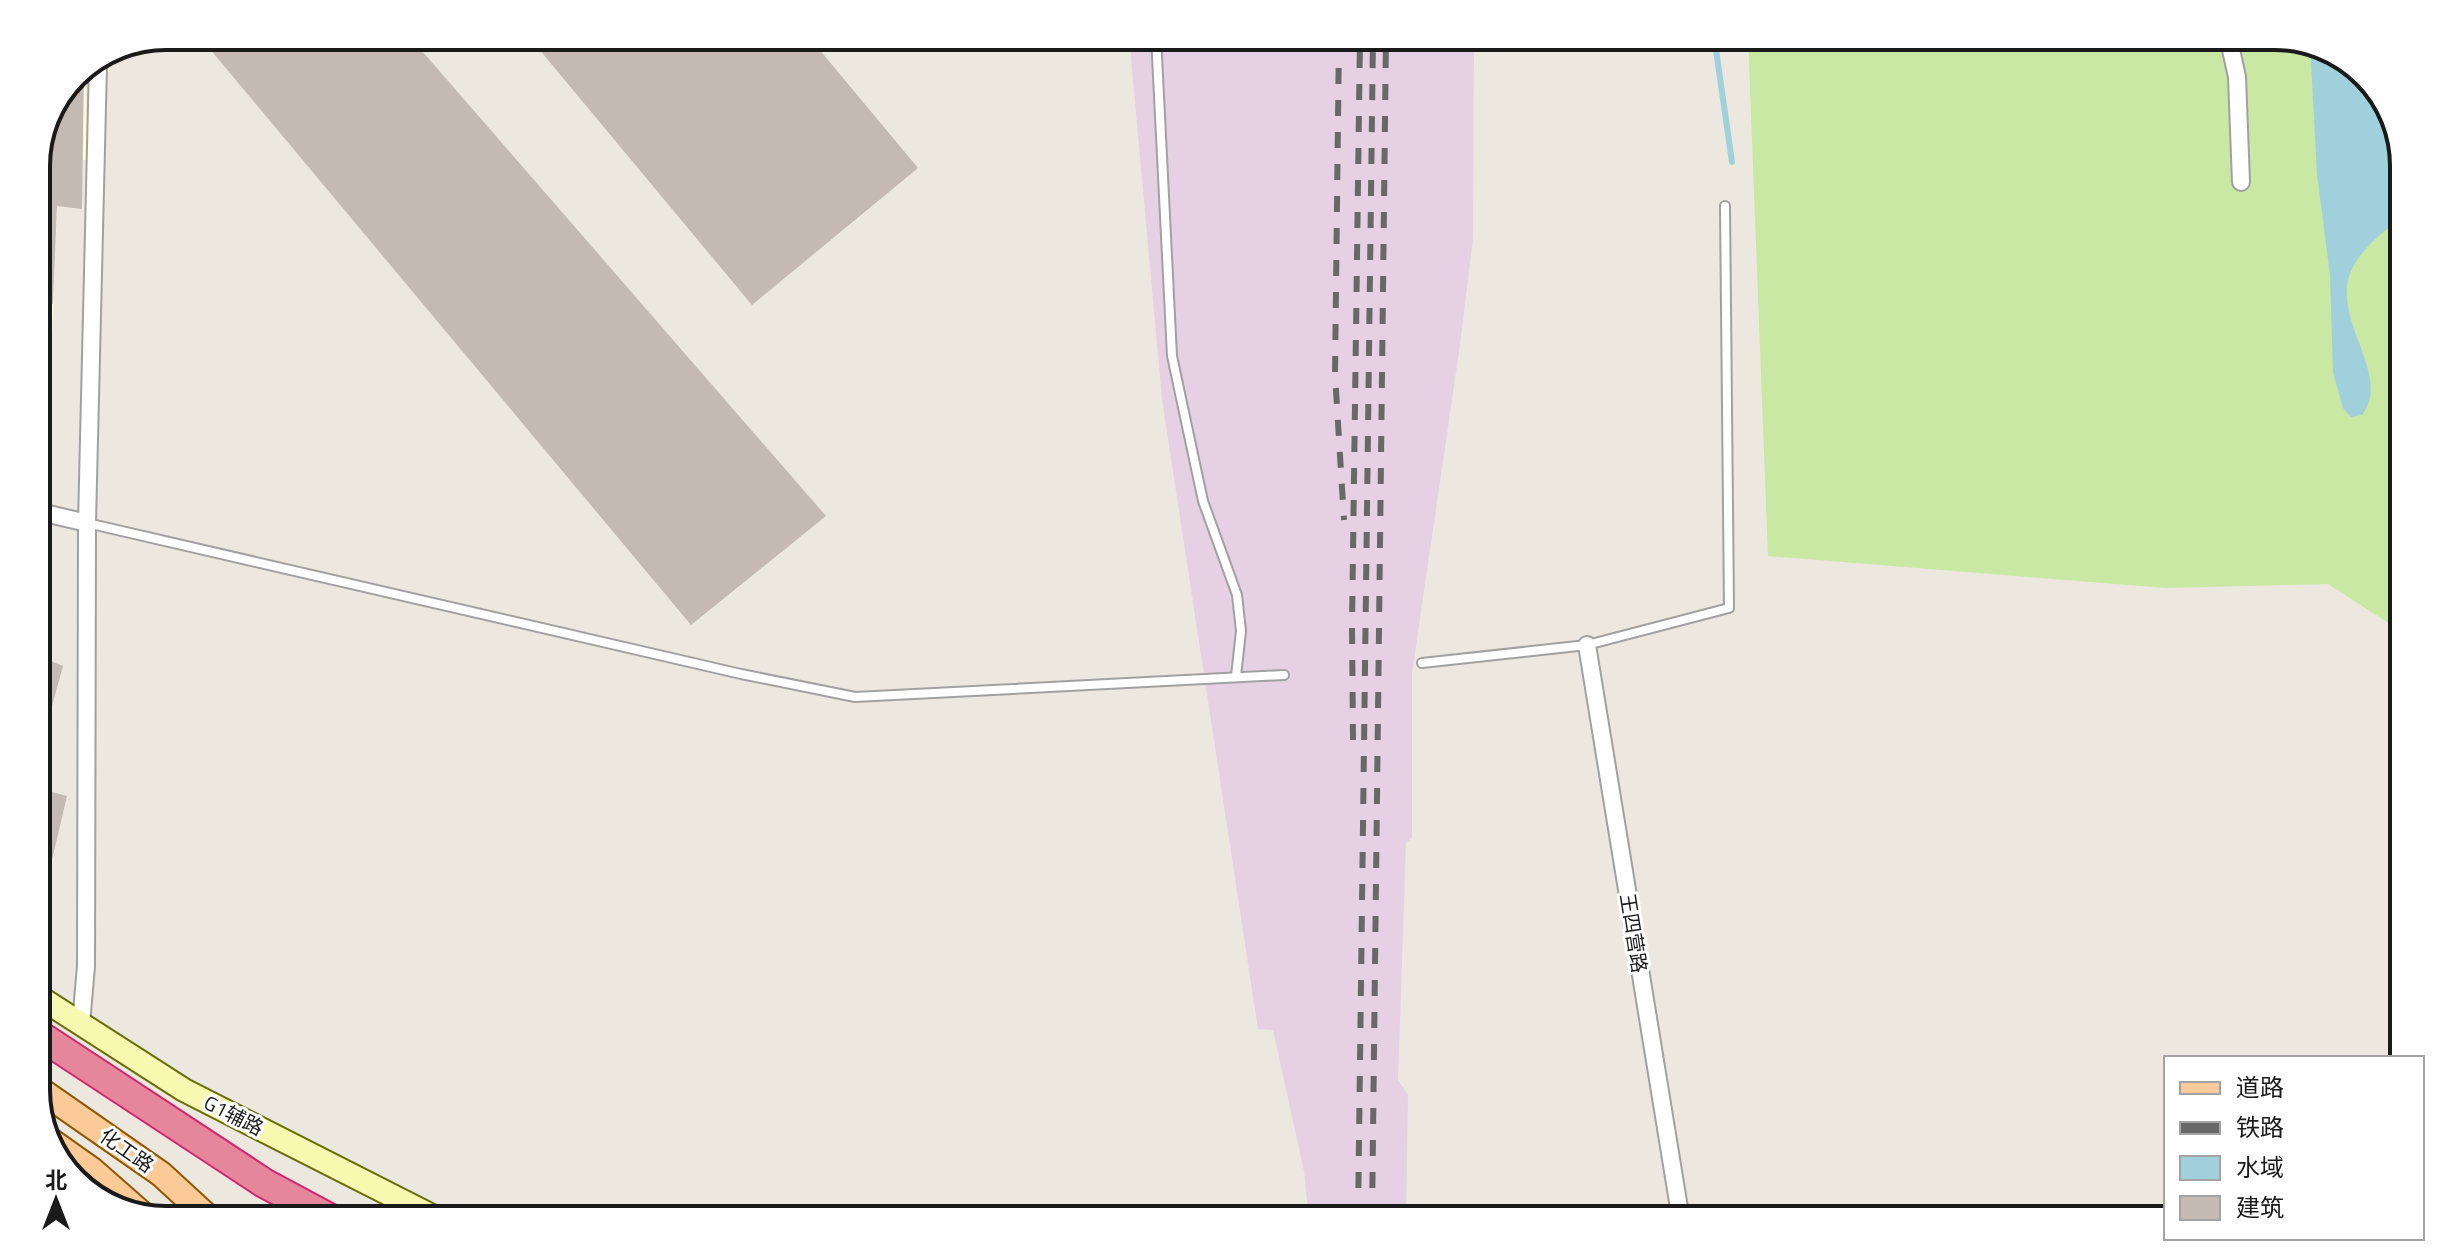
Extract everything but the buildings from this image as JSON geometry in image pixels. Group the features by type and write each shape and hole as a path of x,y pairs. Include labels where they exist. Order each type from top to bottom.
{"highway":[{"path":"50,1042 264,1183 307,1206"}],"main road":[{"name":"G1辅路","path":"50,1004 184,1090 412,1206"},
{"name":"化工路","path":"50,1097 161,1174 196,1206"},
{"name":"化工路","path":"68,1153 124,1198"}],"street":[{"path":"2231,50 2237,77 2241,182"},
{"path":"81,1024 86,966 87,523 98,72"},
{"path":"50,514 87,523"},
{"name":"王四营路","path":"1587,645 1679,1206"}],"lane":[{"path":"1157,50 1172,356 1203,501 1237,595 1241,631 1236,676"},
{"path":"1422,663 1587,645 1729,608 1725,206"},
{"path":"87,523 741,674 855,697 1284,675"}],"shaded area":[{"path":"1130,50 1474,50 1473,238 1412,673 1412,838 1406,843 1398,1080 1408,1095 1406,1206 1308,1206 1304,1171 1273,1030 1258,1029 1162,399"},
{"path":"86,82 86,160 59,160 51,361 50,158 62,114"}],"green space":[{"path":"1749,50 2289,51 2339,69 2371,101 2384,128 2390,158 2390,624 2328,584 2166,588 1768,556"}],"water":[{"path":"2311,56 2339,69 2371,101 2384,128 2390,158 2390,227 2364,251 2354,265 2347,284 2352,323 2370,381 2370,399 2362,415 2351,417 2343,408 2333,372 2330,275 2317,174"}],"waterway":[{"path":"1716,50 1732,162"}],"railway":[{"path":"1339,50 1335,374 1344,520"},
{"path":"1353,740 1360,50"},
{"path":"1358,1206 1373,50"},
{"path":"1372,1206 1386,50"}]}
